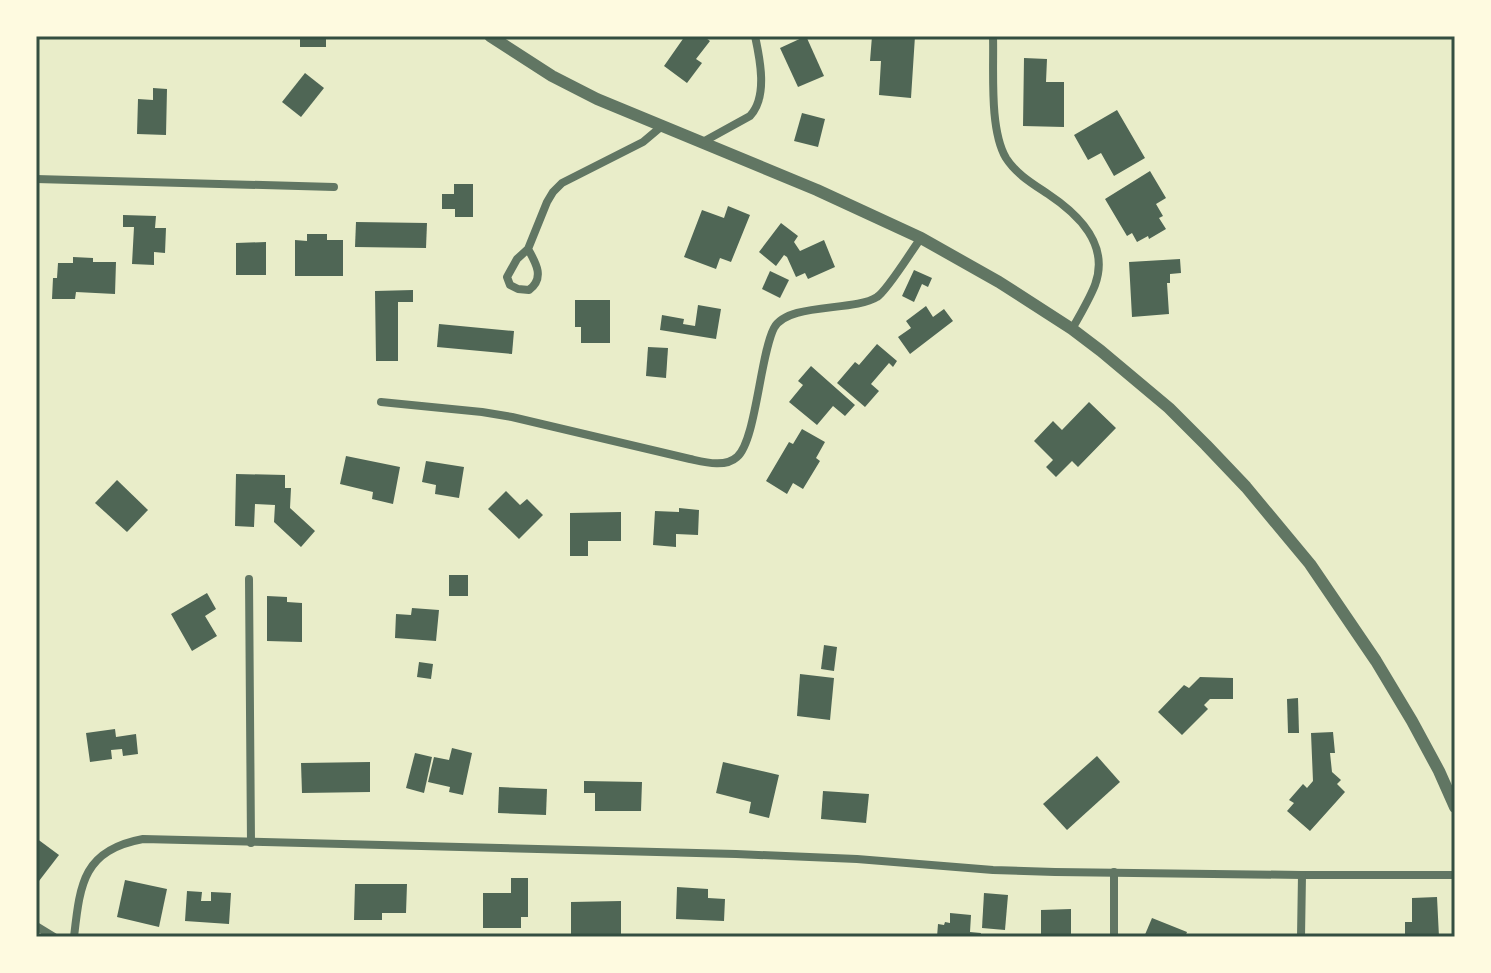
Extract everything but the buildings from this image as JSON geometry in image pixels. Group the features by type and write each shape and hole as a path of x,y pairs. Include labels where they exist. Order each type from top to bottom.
{"street":[{"path":"490,36 552,76 597,99 817,190 921,238 999,282 1072,329 1169,408 1246,487 1310,564 1376,661 1412,721 1455,807"},
{"path":"700,143 756,110 761,74 755,36"},
{"path":"993,36 997,135 1002,151 1018,173 1066,206 1086,226 1094,241 1096,283 1072,329"},
{"path":"528,249 537,266 538,277 535,286 529,290 518,289 510,285 507,277 517,259 528,249 553,192 562,183 643,142 662,126"},
{"path":"36,179 334,187"},
{"path":"381,402 482,412 690,459 711,463 733,460 742,451 750,429 769,342 776,325 797,314 879,297 921,238"},
{"path":"249,579 251,843"},
{"path":"74,937 83,886 92,864 106,852 126,842 143,839 736,854 857,859 993,870 1455,875"},
{"path":"1114,872 1114,937"},
{"path":"1301,937 1302,875"},
{"path":"36,926 54,937"}]}
